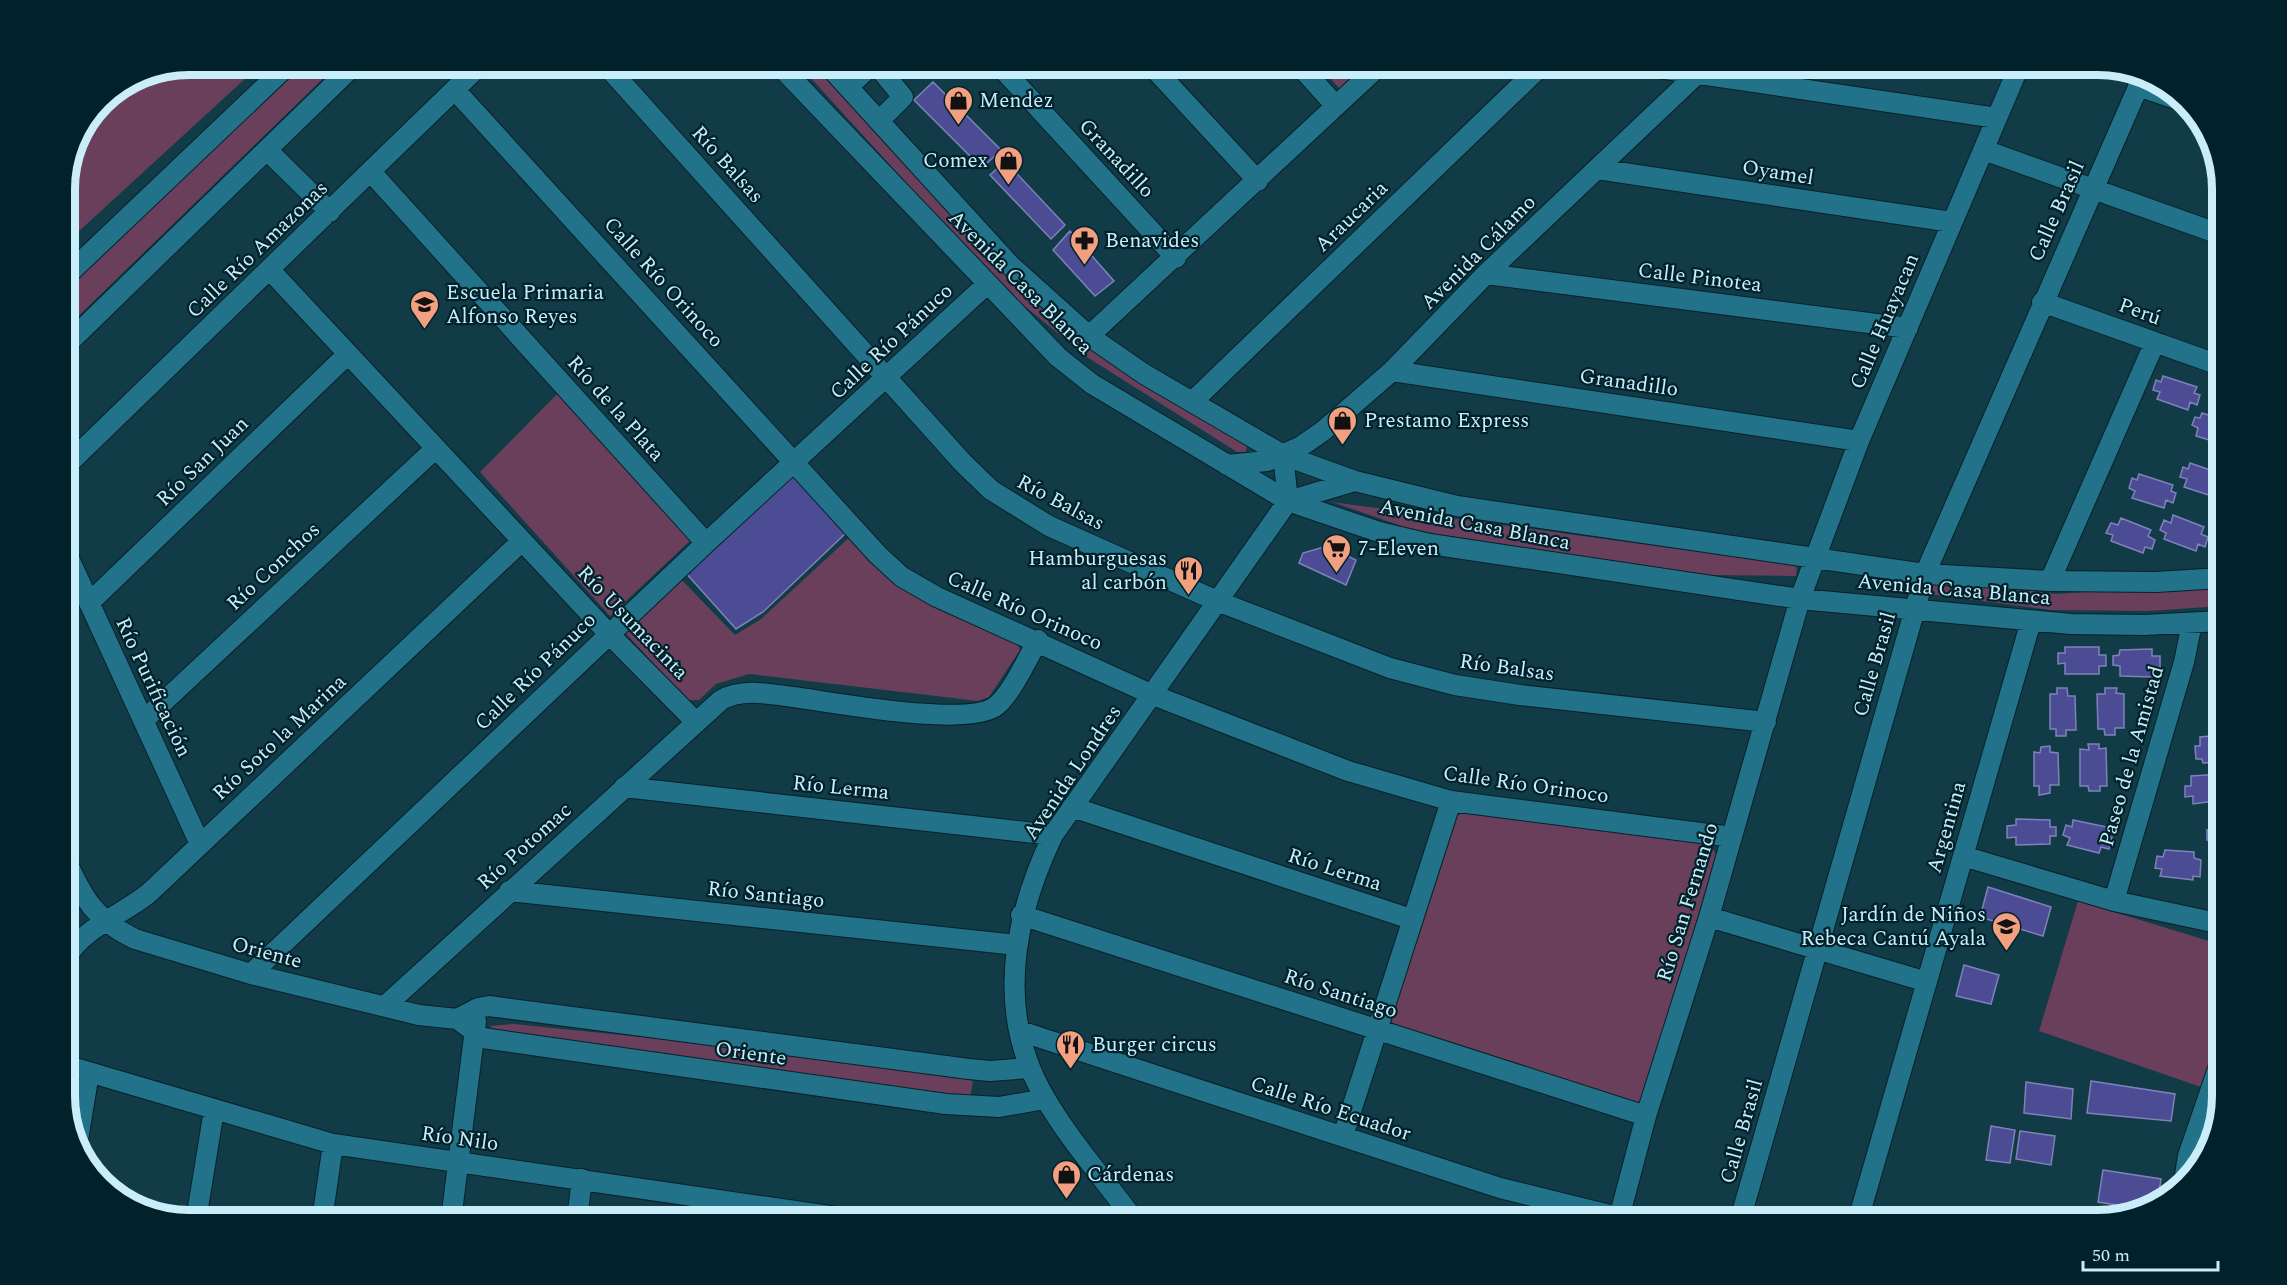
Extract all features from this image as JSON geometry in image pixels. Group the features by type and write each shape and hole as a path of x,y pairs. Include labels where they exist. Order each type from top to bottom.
{"street":[{"path":"75,267 277,75"},
{"path":"75,336 345,75"},
{"name":"Calle Río Amazonas","path":"75,457 470,75"},
{"name":"Río Balsas","path":"615,75 888,376 963,464 991,490 1016,508 1049,526 1217,601 1390,668 1455,685 1766,722"},
{"name":"Avenida Casa Blanca","path":"788,75 1039,340 1092,384 1288,501 1379,532 1430,544 1800,598 2031,621 2112,625 2212,622"},
{"name":"Avenida Casa Blanca","path":"837,75 1010,265 1064,315 1124,362 1283,455 1402,495 1479,510 1925,574 2050,581 2156,582 2212,579"},
{"path":"848,87 862,75"},
{"path":"879,121 903,97 884,75"},
{"name":"Granadillo","path":"1008,75 1176,258"},
{"path":"1160,75 1258,181"},
{"path":"1308,75 1336,106"},
{"path":"1089,336 1176,258 1369,75"},
{"name":"Araucaria","path":"1192,402 1532,75"},
{"name":"Avenida Cálamo","path":"1227,465 1256,463 1283,455 1313,439 1392,371 1486,274 1696,75"},
{"path":"1711,75 1997,118"},
{"name":"Calle Huayacan","path":"1800,598 1859,441 2015,75"},
{"name":"Calle Brasil","path":"1743,1210 1925,574 2091,190 2140,83"},
{"name":"Calle Río Orinoco","path":"455,90 796,462 878,555 902,577 937,597 1038,640 1153,695 1348,771 1451,801 1732,837"},
{"path":"1984,150 2212,232"},
{"path":"267,151 330,212"},
{"name":"Oyamel","path":"1597,169 1952,222"},
{"name":"Río de la Plata","path":"371,172 706,543"},
{"name":"Río Usumacinta","path":"270,270 609,634 695,721"},
{"name":"Calle Pinotea","path":"1486,274 1908,328"},
{"name":"Calle Río Pánuco","path":"251,974 706,543 986,285"},
{"name":"Perú","path":"2042,302 2212,362"},
{"path":"1039,340 1047,322 1064,315"},
{"path":"2050,581 2155,342"},
{"name":"Río San Juan","path":"89,603 348,354"},
{"name":"Granadillo","path":"1392,371 1859,441"},
{"name":"Río Conchos","path":"144,720 436,448"},
{"path":"1283,455 1288,501 1355,481"},
{"name":"Avenida Londres","path":"1126,1210 1045,1099 1030,1068 1020,1031 1014,979 1021,915 1034,876 1053,835 1288,501"},
{"name":"Río Soto la Marina","path":"75,944 131,908 522,541"},
{"name":"Río Purificación","path":"75,572 200,844"},
{"name":"Río San Fernando","path":"1626,1210 1646,1116 1709,917 1800,598"},
{"name":"Argentina","path":"1861,1210 2031,621"},
{"name":"Paseo de la Amistad","path":"2114,901 2184,662 2192,623"},
{"path":"695,721 721,699 744,693 931,714 976,714 996,705 1004,697 1038,640"},
{"name":"Río Potomac","path":"385,1006 695,721"},
{"name":"Río Lerma","path":"624,787 1053,835"},
{"path":"1343,1136 1411,919 1451,801"},
{"name":"Río Lerma","path":"1072,807 1411,919"},
{"path":"1963,855 2114,901 2212,922"},
{"name":"Oriente","path":"75,878 87,903 106,922 135,939 251,974 418,1015 457,1019 483,1038 946,1104 999,1107 1045,1099"},
{"name":"Río Santiago","path":"510,891 1017,945"},
{"name":"Río Santiago","path":"1021,915 1646,1116"},
{"path":"1709,917 1927,982"},
{"path":"452,1210 478,1008"},
{"name":"Oriente","path":"457,1019 478,1008 501,1008 969,1070 1030,1068"},
{"name":"Calle Río Ecuador","path":"1020,1031 1500,1188 1588,1210"},
{"name":"Río Nilo","path":"75,1068 333,1144 785,1210"},
{"path":"80,1128 89,1073"},
{"path":"2186,1169 2188,1156 2212,1088"},
{"path":"198,1210 214,1110"},
{"path":"324,1210 333,1144"},
{"path":"578,1210 582,1179"}],"shaded area":[{"path":"249,75 75,235 75,181 81,152 98,119 119,98 145,84 166,77"},
{"path":"279,75 327,75 75,319 75,275"},
{"path":"808,75 824,75 1018,286 1091,343 1247,445 1246,452 1237,452 1087,357 1001,287"},
{"path":"1327,75 1355,75 1340,89"},
{"path":"560,391 693,538 610,616 480,472"},
{"path":"1332,502 1797,565 1796,576 1709,575 1416,531"},
{"path":"852,535 1017,640 1020,650 989,697 978,701 749,674 716,684 699,700 687,700 620,627 678,576 735,635 761,619"},
{"path":"1932,579 2056,594 2212,584 2212,607 2149,611 2052,610 1928,594"},
{"path":"1464,812 1709,843 1716,854 1645,1098 1634,1106 1395,1027 1390,1018 1455,817"},
{"path":"2078,901 2212,942 2212,1055 2201,1087 2039,1031"},
{"path":"514,1024 905,1064 973,1081 969,1104 491,1035 491,1026"}],"building":[{"name":"Mendez","path":"933,82 1001,150 982,168 914,100"},
{"path":"1005,161 1065,225 1051,239 990,175"},
{"name":"Benavides","path":"1070,231 1114,281 1095,296 1053,250"},
{"path":"2163,376 2197,387 2194,393 2200,395 2197,405 2190,402 2188,410 2157,399 2160,392 2153,390 2156,380 2161,382"},
{"path":"2202,413 2212,416 2212,441 2196,436 2198,428 2192,425 2195,417 2200,418"},
{"path":"2190,463 2212,471 2212,496 2184,487 2187,479 2180,477 2183,467 2188,469"},
{"path":"795,474 847,532 763,612 736,629 685,572"},
{"path":"2139,474 2173,485 2171,491 2176,493 2173,503 2166,500 2164,508 2132,498 2135,491 2129,488 2132,478 2137,480"},
{"path":"2173,515 2204,527 2201,534 2208,537 2205,547 2198,544 2196,551 2164,539 2166,533 2160,530 2164,520 2171,523"},
{"path":"2121,518 2151,530 2148,536 2155,540 2152,549 2145,547 2143,553 2111,541 2113,535 2106,533 2111,523 2118,525"},
{"name":"7-Eleven","path":"1327,546 1356,560 1346,585 1299,563 1303,553"},
{"path":"2065,647 2099,647 2099,655 2106,655 2106,666 2099,666 2099,674 2065,674 2065,663 2058,664 2058,653 2065,653"},
{"path":"2152,649 2152,656 2160,656 2160,668 2153,668 2153,677 2120,676 2120,666 2113,665 2113,656 2119,655 2120,650"},
{"path":"2057,688 2067,688 2068,696 2075,696 2076,730 2066,730 2066,736 2056,736 2056,729 2050,729 2050,694 2057,694"},
{"path":"2105,688 2117,688 2116,693 2124,694 2124,728 2115,728 2115,735 2105,735 2104,729 2098,729 2097,694 2105,694"},
{"path":"2212,736 2212,763 2203,763 2202,759 2196,759 2195,746 2200,746 2200,737"},
{"path":"2088,744 2099,744 2099,749 2106,748 2107,786 2100,786 2100,791 2089,791 2088,786 2080,786 2080,749 2089,750"},
{"path":"2050,746 2050,752 2058,753 2059,785 2050,785 2050,793 2039,795 2039,786 2034,786 2034,752 2040,753 2041,747"},
{"path":"2212,775 2212,801 2193,804 2193,796 2185,797 2185,786 2191,786 2191,776"},
{"path":"2016,819 2050,820 2050,827 2056,827 2056,836 2050,836 2050,844 2016,845 2016,837 2007,838 2007,826 2016,825"},
{"path":"2073,820 2107,827 2104,835 2112,837 2109,849 2101,847 2099,853 2067,845 2070,838 2063,835 2066,825 2072,827"},
{"path":"2212,829 2212,840 2207,840 2207,830"},
{"path":"2165,850 2194,852 2194,858 2201,860 2200,877 2193,876 2193,880 2160,876 2162,869 2155,868 2157,856 2163,857"},
{"path":"1988,887 2051,907 2043,936 1980,917"},
{"path":"1964,965 1999,975 1991,1004 1956,996"},
{"path":"2091,1081 2175,1094 2171,1121 2087,1113"},
{"path":"2026,1082 2073,1089 2071,1119 2024,1113"},
{"path":"1991,1126 2015,1130 2010,1163 1986,1160"},
{"path":"2020,1131 2055,1136 2051,1165 2016,1159"},
{"path":"2103,1170 2161,1179 2159,1193 2142,1201 2126,1206 2098,1202"}],"place":[{"name":"Mendez","path":"958,126"},
{"name":"Comex","path":"1009,186"},
{"name":"Benavides","path":"1084,266"},
{"name":"Escuela Primaria Alfonso Reyes","path":"425,330"},
{"name":"Prestamo Express","path":"1343,446"},
{"name":"7-Eleven","path":"1337,574"},
{"name":"Hamburguesas al carbón","path":"1188,596"},
{"name":"Jardín de Niños Rebeca Cantú Ayala","path":"2007,952"},
{"name":"Burger circus","path":"1071,1070"},
{"name":"Cárdenas","path":"1066,1200"}]}
